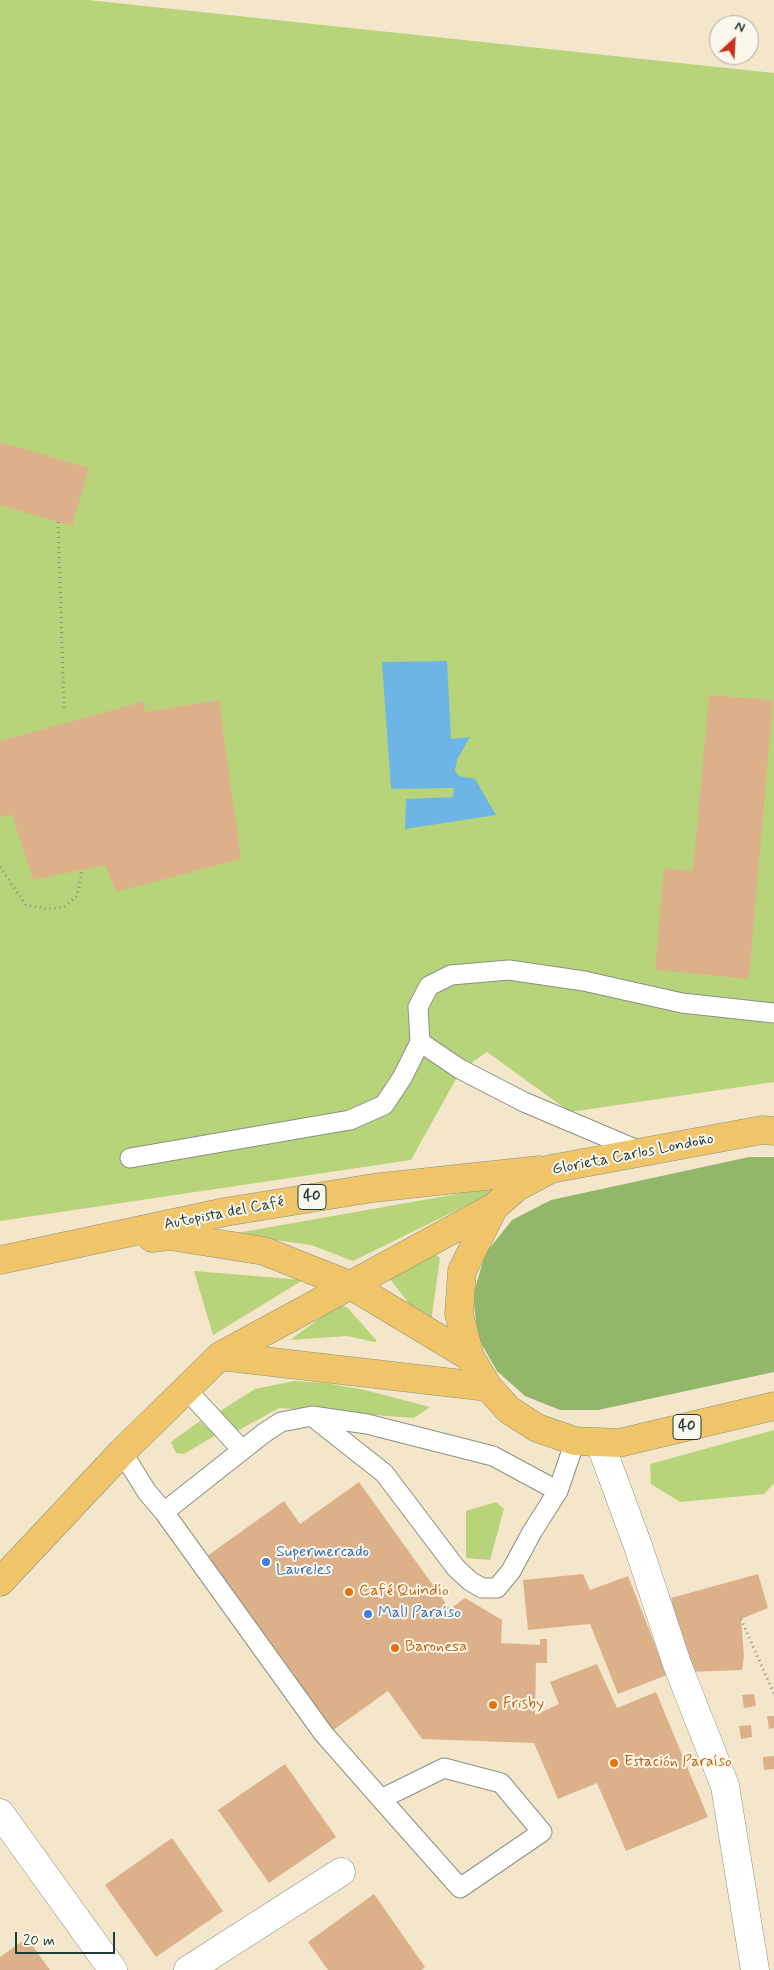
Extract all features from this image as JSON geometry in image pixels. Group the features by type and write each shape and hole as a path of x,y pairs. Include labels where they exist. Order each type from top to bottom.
{"main road":[{"name":"Glorieta Carlos Londoño","path":"770,1129 551,1169 517,1187 494,1208 462,1271 459,1314 470,1357 488,1387 509,1410 537,1428 587,1442 619,1442 774,1406"},
{"name":"Autopista del Café","path":"0,1260 225,1212 372,1188 551,1169"},
{"path":"0,1582 122,1452 220,1356 494,1208"},
{"name":"Autopista del Café","path":"76,1244 170,1236 264,1251 352,1286 470,1357"},
{"path":"220,1356 488,1387"}],"street":[{"path":"587,1442 638,1546 677,1664 725,1786 755,1970"},
{"path":"0,1813 113,1970"},
{"path":"188,1970 340,1872"}],"lane":[{"path":"130,1158 350,1120 384,1105 402,1078 420,1042 418,1007 429,986 451,974 509,970 584,981 682,1003 774,1014"},
{"path":"420,1042 460,1069 524,1102 643,1152"},
{"path":"186,1390 242,1450"},
{"path":"164,1512 242,1450 281,1422 312,1416 367,1424 493,1456 558,1490"},
{"path":"312,1416 384,1473 456,1568 470,1581 482,1588 496,1588 511,1571 587,1442"},
{"path":"122,1452 148,1492 323,1733 381,1799 460,1888 542,1832 501,1783 444,1768 381,1799"}],"path":[{"path":"58,522 64,708"},
{"path":"0,867 26,905 47,909 64,907 77,896 82,870"},
{"path":"741,1619 774,1694"}],"green space":[{"path":"0,0 88,0 774,73 774,1082 570,1112 487,1052 461,1070 411,1160 0,1221"},
{"path":"749,1157 774,1157 774,1372 598,1410 560,1410 525,1396 497,1371 478,1338 473,1296 485,1254 512,1220 551,1200"},
{"path":"508,1185 353,1261 311,1245 231,1234"},
{"path":"435,1254 440,1258 431,1322 426,1325 389,1278"},
{"path":"194,1271 303,1280 213,1335"},
{"path":"338,1305 347,1307 377,1341 347,1336 290,1340"},
{"path":"294,1381 326,1383 365,1390 430,1407 414,1418 279,1408 237,1431 220,1411 255,1389"},
{"path":"200,1421 216,1435 184,1454 176,1453 171,1442"},
{"path":"774,1430 774,1483 764,1494 680,1502 651,1484 650,1464"},
{"path":"496,1502 504,1509 490,1560 466,1558 466,1511"}],"water":[{"path":"447,661 451,739 470,737 457,760 455,770 459,776 475,779 496,815 405,829 406,799 453,797 454,788 391,789 382,662"}],"building":[{"path":"0,442 89,468 72,526 0,505"},
{"path":"709,695 773,700 749,979 655,970 664,868 693,871"},
{"path":"219,700 241,859 116,892 105,865 33,880 12,815 0,817 0,741 145,701 144,712"},
{"name":"Mall Paraíso","path":"359,1482 450,1609 465,1598 502,1620 501,1643 540,1645 540,1639 547,1639 547,1663 536,1663 535,1715 559,1704 550,1682 597,1664 617,1708 656,1692 708,1817 626,1851 597,1783 558,1799 534,1743 422,1739 388,1691 329,1733 203,1559 284,1501 300,1524"},
{"path":"583,1574 590,1590 628,1576 667,1675 618,1694 590,1624 528,1630 523,1580"},
{"path":"758,1574 768,1608 741,1619 744,1656 742,1670 688,1672 671,1598"},
{"path":"754,1694 756,1706 744,1708 742,1695"},
{"path":"767,1716 774,1716 774,1728 769,1729"},
{"path":"751,1725 752,1737 741,1739 739,1726"},
{"path":"774,1756 774,1769 764,1770 763,1757"},
{"path":"285,1764 336,1837 269,1883 218,1810"},
{"path":"172,1838 223,1911 156,1957 105,1885"},
{"path":"374,1894 425,1967 421,1970 328,1970 308,1942"},
{"path":"27,1938 50,1970 0,1970 0,1957"}],"place":[{"name":"Supermercado Laureles","path":"266,1562"},
{"name":"Café Quindío","path":"349,1592"},
{"name":"Mall Paraíso","path":"368,1614"},
{"name":"Baronesa","path":"395,1648"},
{"name":"Frisby","path":"493,1705"},
{"name":"Estación Paraíso","path":"614,1763"}]}
